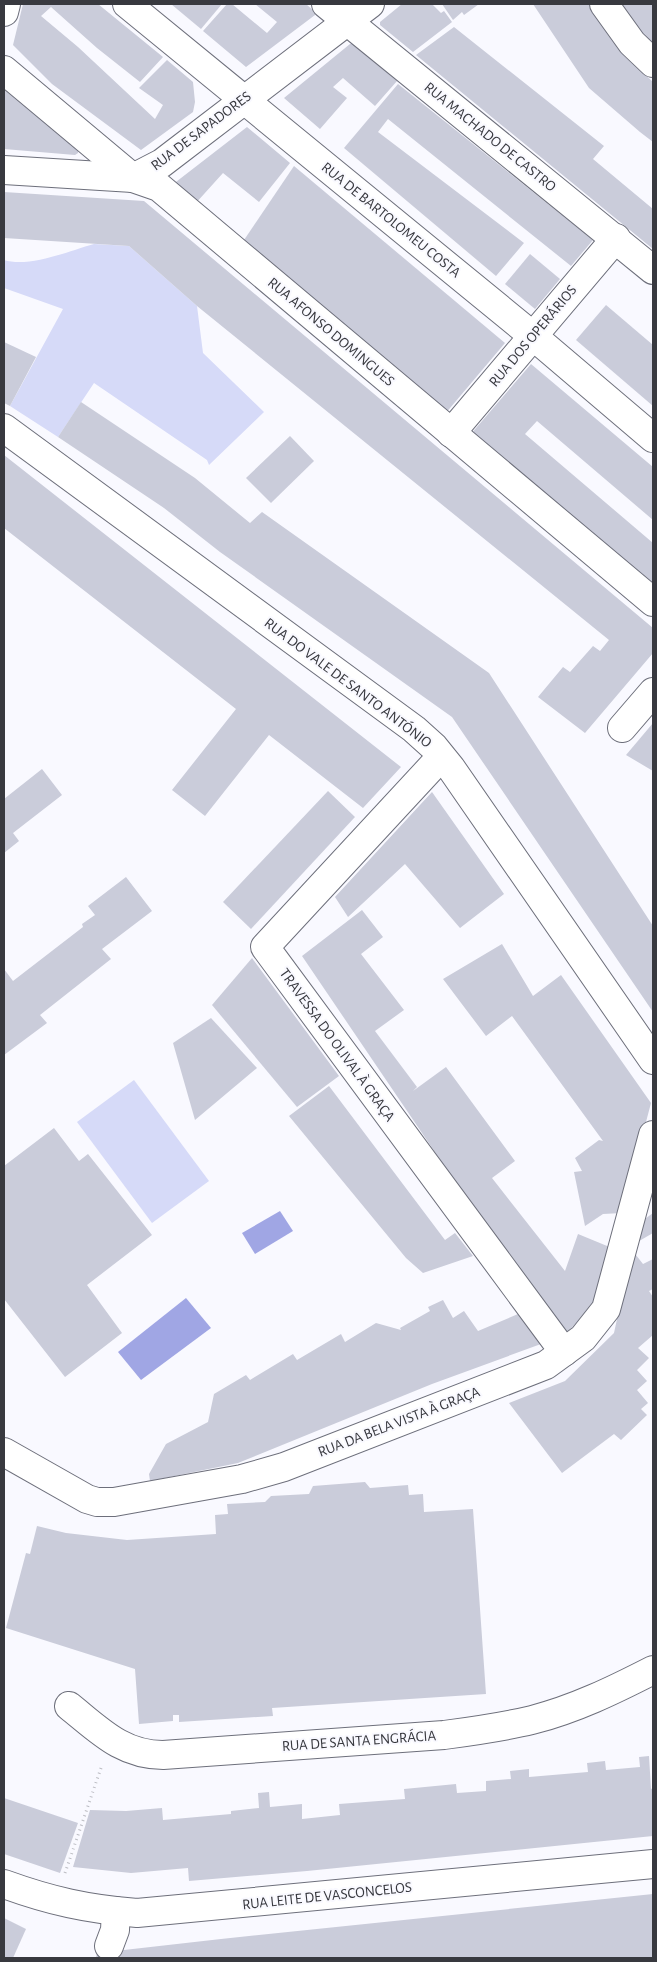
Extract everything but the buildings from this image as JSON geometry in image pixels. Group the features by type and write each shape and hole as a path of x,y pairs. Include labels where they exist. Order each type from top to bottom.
{"street":[{"path":"4,12 6,4"},
{"name":"RUA DE BARTOLOMEU COSTA","path":"127,4 533,336 653,438"},
{"name":"RUA MACHADO DE CASTRO","path":"326,4 653,270"},
{"name":"RUA DE SAPADORES","path":"4,170 133,178 162,163 370,4"},
{"path":"604,4 632,43 653,63"},
{"name":"RUA AFONSO DOMINGUES","path":"4,70 133,178 159,187 653,602"},
{"name":"RUA DOS OPERÁRIOS","path":"451,433 616,238"},
{"name":"RUA DO VALE DE SANTO ANTÓNIO","path":"4,428 414,729 434,747 653,1060"},
{"path":"622,728 653,692"},
{"name":"TRAVESSA DO OLIVAL À GRAÇA","path":"441,757 265,947 564,1352"},
{"name":"RUA DA BELA VISTA À GRAÇA","path":"4,1452 92,1500 114,1502 242,1479 284,1467 546,1365 583,1338 606,1309 653,1135"},
{"name":"RUA DE SANTA ENGRÁCIA","path":"69,1706 119,1746 140,1754 163,1755 444,1735 489,1730 533,1720 576,1706 653,1670"},
{"name":"RUA LEITE DE VASCONCELOS","path":"4,1884 56,1902 96,1910 137,1913 653,1864"},
{"path":"109,1946 115,1930 116,1911"}],"path":[{"path":"64,1875 102,1764"}],"shaded area":[{"path":"94,244 129,246 197,306 203,353 264,412 209,465 207,460 94,383 58,437 10,406 63,309 4,288 4,260 25,262 37,260"},
{"path":"134,1080 209,1181 152,1223 77,1122"}],"water":[{"path":"280,1211 293,1231 255,1254 242,1233"},
{"path":"186,1298 211,1328 141,1380 118,1352"}]}
